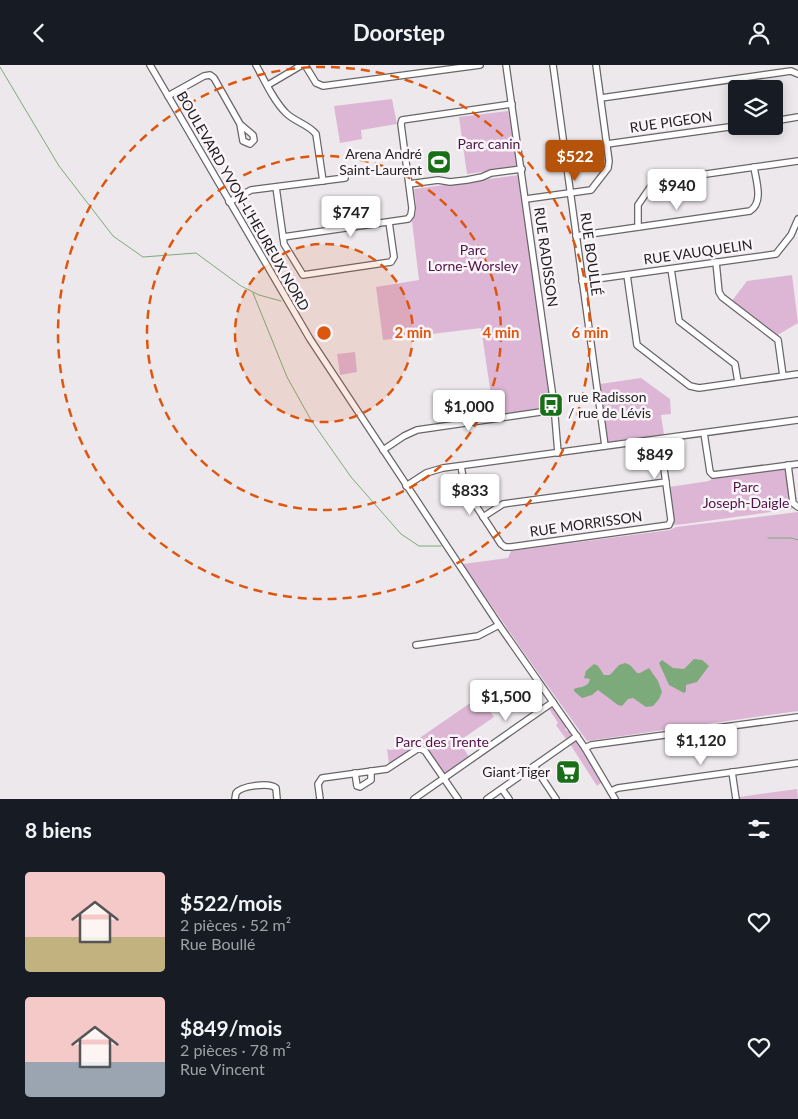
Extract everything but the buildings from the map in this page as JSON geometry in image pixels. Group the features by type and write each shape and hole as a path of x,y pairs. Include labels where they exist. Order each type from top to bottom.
{"street":[{"name":"BOULEVARD YVON-L'HEUREUX NORD","path":"150,65 300,323 499,625 585,748 615,799"},
{"path":"256,65 286,113 315,132 323,181"},
{"path":"268,85 304,65 316,83 323,87 460,66 480,65"},
{"name":"RUE RADISSON","path":"506,65 522,169 558,453"},
{"name":"RUE BOULLÉ","path":"553,65 605,446"},
{"path":"526,199 589,190 593,188 609,167 596,65"},
{"path":"601,98 791,71 798,74"},
{"path":"168,96 204,76 210,75 213,77 240,124"},
{"path":"283,237 389,222 410,217 412,210 400,124 402,120 512,104"},
{"path":"783,120 798,117"},
{"name":"RUE PIGEON","path":"607,144 728,127"},
{"path":"638,227 638,205 651,185 657,181 798,161"},
{"path":"576,236 750,211 758,201 754,167"},
{"path":"409,184 438,180 450,182 482,177 491,173 522,169"},
{"path":"229,202 249,191 345,178"},
{"path":"276,187 286,248 303,275 388,264 394,257 389,222"},
{"name":"RUE VAUQUELIN","path":"582,281 777,254 796,232 798,219"},
{"path":"716,263 722,298 778,340 783,376"},
{"path":"671,269 679,321 735,364 738,382"},
{"path":"627,275 638,347 693,387 798,374"},
{"path":"382,450 417,430 554,411"},
{"path":"406,486 432,471 798,420"},
{"path":"704,433 710,472 713,475 798,464"},
{"path":"462,466 465,489 483,517 503,504 666,482 660,439"},
{"path":"788,465 793,502 797,506"},
{"name":"RUE MORRISSON","path":"483,517 505,547 663,526 670,524 671,521 666,482"},
{"path":"416,645 478,636 499,625"},
{"path":"414,799 553,701"},
{"path":"585,748 591,745 798,717"},
{"path":"488,799 577,736"},
{"path":"320,799 318,784 320,779 388,768 420,748 424,750 458,799"},
{"path":"611,791 618,788 798,763"},
{"path":"534,766 556,799"},
{"path":"355,773 356,785 360,787 371,780 371,771"},
{"path":"732,772 736,799"},
{"path":"235,799 236,793 240,789 270,785 276,788 278,799"},
{"path":"502,789 509,799"}],"green space":[{"path":"392,99 397,124 361,130 362,139 340,143 334,106"},
{"name":"Parc canin","path":"508,111 518,167 467,174 459,117"},
{"name":"Parc Lorne-Worsley","path":"519,175 551,405 549,408 494,415 481,328 383,340 376,287 419,280 412,221 416,210 414,189"},
{"path":"792,275 798,323 776,336 731,302 747,281"},
{"path":"355,352 357,372 340,375 337,354"},
{"path":"641,378 670,399 671,414 661,415 664,435 608,442 600,384"},
{"name":"Parc Joseph-Daigle","path":"785,468 792,509 673,525 669,487 709,481 713,478"},
{"path":"798,512 798,711 587,741 463,564 508,558 511,551 670,530 676,527"},
{"name":"Parc des Trente","path":"479,697 494,717 459,741 469,757 444,773 427,749 419,746 414,747 389,764 387,749 405,748"},
{"path":"551,707 554,708 567,727 565,729 569,730 571,736 566,739 556,725 558,723 549,709"},
{"path":"575,741 578,742 602,782 597,786 570,744"},
{"path":"797,789 798,799 739,799 739,797"}],"shaded area":[{"path":"694,659 702,660 709,666 697,682 686,685 684,693 669,685 659,663 662,660 673,668 684,669"},
{"path":"625,663 630,665 637,673 649,668 658,681 662,692 653,706 646,707 633,698 628,699 622,706 598,690 592,695 582,698 574,691 574,689 588,684 590,679 584,678 586,671 594,664 598,666 604,675 610,675 619,665"}],"waterway":[{"path":"0,67 59,166 113,236 143,257 196,253 241,286 259,295 281,301"},
{"path":"253,293 287,377 311,420 351,477 401,534 419,546 441,546"},
{"path":"768,538 791,538 798,540"}],"place":[{"name":"Arena André Saint-Laurent","path":"439,162"},
{"name":"rue Radisson / rue de Lévis","path":"551,405"},
{"name":"Giant Tiger","path":"568,772"}]}
